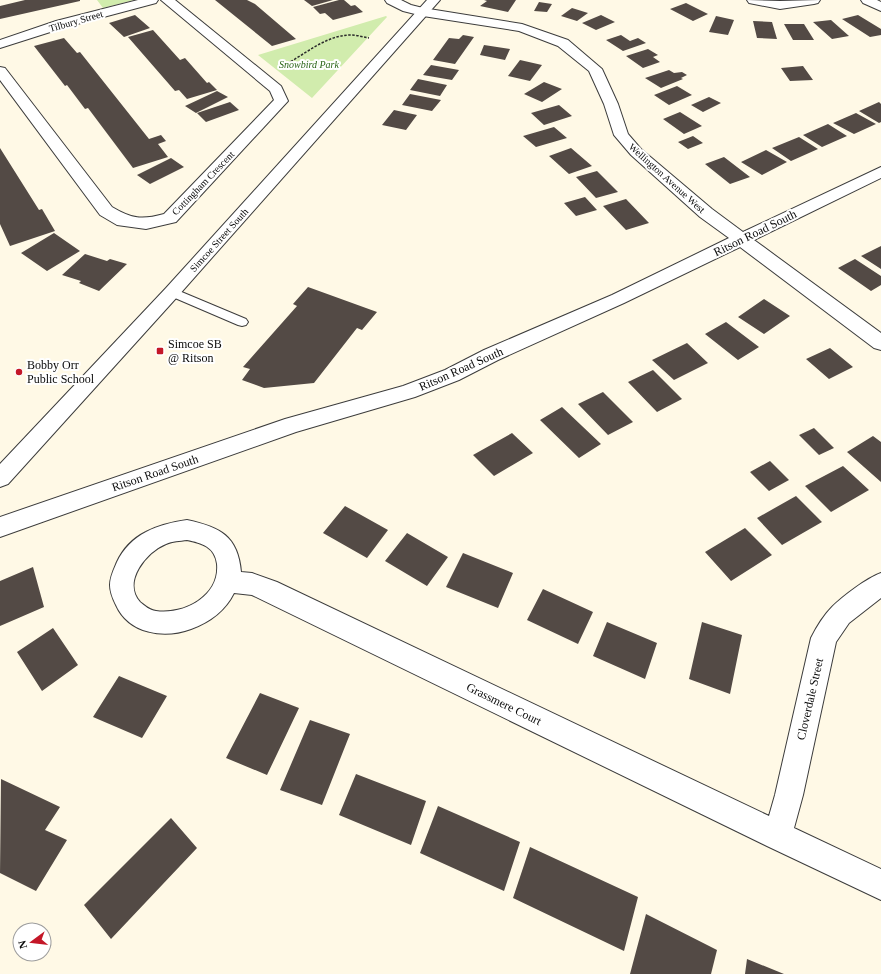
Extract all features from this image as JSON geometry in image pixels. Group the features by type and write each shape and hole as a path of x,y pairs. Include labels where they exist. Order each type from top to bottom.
{"street":[{"name":"Tilbury Street","path":"0,44 61,24 152,0"},
{"name":"Cottingham Crescent","path":"0,71 106,211 123,221 146,224 170,218 281,101 276,89 167,0"},
{"name":"Wellington Avenue West","path":"390,0 407,8 423,12 522,28 563,43 595,69 611,104 621,135 636,152 706,213 881,343"},
{"name":"Simcoe Street South","path":"0,478 172,292 434,0"},
{"path":"753,0 780,6 814,0"},
{"path":"866,0 881,7"},
{"name":"Ritson Road South","path":"0,527 292,425 408,392 452,375 491,355 618,299 881,172"},
{"path":"187,530 203,533 216,540 226,552 230,566 228,582 220,596 207,609 191,619 173,624 156,623 140,618 128,608 122,594 122,580 127,564 138,550 152,539 169,532 187,530"},
{"name":"Grassmere Court","path":"228,582 252,584 268,590 881,885"},
{"name":"Cloverdale Street","path":"777,836 789,795 824,638 840,615 881,584"}],"lane":[{"path":"172,292 242,322"}],"path":[{"path":"273,69 288,64 315,46 340,36 350,35 369,38"}],"green space":[{"path":"97,0 134,0 103,8"},
{"name":"Snowbird Park","path":"386,16 387,17 312,98 258,55"}],"building":[{"path":"25,0 80,1 0,19 0,6"},
{"path":"215,0 247,0 255,4 296,39 272,46"},
{"path":"304,0 333,0 312,6"},
{"path":"344,0 351,6 355,5 363,12 333,20 325,13 320,14 313,7"},
{"path":"484,0 516,0 508,12 480,6 487,1"},
{"path":"539,2 552,4 547,12 534,11"},
{"path":"686,3 708,14 693,21 670,9"},
{"path":"572,8 588,13 577,21 561,16"},
{"path":"135,15 150,28 124,37 109,23"},
{"path":"601,15 615,22 596,30 582,23"},
{"path":"858,15 881,29 881,35 870,37 842,19"},
{"path":"716,16 734,20 728,35 709,32"},
{"path":"831,20 849,36 832,39 813,22"},
{"path":"753,21 772,22 777,39 757,38"},
{"path":"784,24 804,24 814,40 793,40"},
{"path":"153,30 180,60 185,58 207,83 209,82 217,90 187,99 179,90 175,91 128,37"},
{"path":"463,35 474,37 455,64 433,60 449,38 459,39"},
{"path":"621,35 630,41 638,38 646,43 623,51 606,40"},
{"path":"64,38 77,53 80,52 149,139 161,135 166,141 158,144 168,157 133,168 88,108 85,109 34,46"},
{"path":"484,45 510,49 505,60 480,55"},
{"path":"648,49 658,55 653,57 660,62 643,68 626,56"},
{"path":"520,60 542,65 530,81 508,76"},
{"path":"431,65 459,70 452,80 423,75"},
{"path":"803,66 813,80 790,81 781,68"},
{"path":"669,70 674,73 682,72 687,75 681,78 683,79 661,88 645,78"},
{"path":"418,79 447,85 440,96 410,90"},
{"path":"544,82 562,89 542,102 524,94"},
{"path":"677,86 692,95 669,105 654,95"},
{"path":"217,91 228,97 196,113 185,106"},
{"path":"410,94 441,100 432,111 402,105"},
{"path":"709,97 721,103 703,112 691,105"},
{"path":"230,102 239,110 206,122 197,113"},
{"path":"879,102 881,104 881,122 879,123 859,111"},
{"path":"559,105 572,116 544,125 531,113"},
{"path":"394,110 417,115 406,130 382,125"},
{"path":"680,112 702,126 684,134 663,119"},
{"path":"856,113 876,124 854,134 833,123"},
{"path":"828,124 847,136 822,147 803,135"},
{"path":"554,127 567,138 536,147 523,136"},
{"path":"693,136 703,143 688,149 678,142"},
{"path":"799,137 818,149 791,161 772,148"},
{"path":"0,148 39,210 42,209 55,231 10,246 0,224"},
{"path":"571,148 592,166 569,174 549,156"},
{"path":"766,150 787,162 762,175 741,162"},
{"path":"724,157 750,177 730,184 705,164"},
{"path":"171,158 184,167 150,184 137,175"},
{"path":"597,171 618,192 596,198 576,177"},
{"path":"585,197 597,210 576,216 564,203"},
{"path":"626,199 649,223 626,230 603,206"},
{"path":"54,233 80,251 47,271 21,253"},
{"path":"881,246 881,269 861,256"},
{"path":"85,254 107,261 110,259 127,264 99,291 79,283 81,281 62,275"},
{"path":"855,259 881,276 881,285 871,291 838,268"},
{"path":"308,287 377,312 362,330 357,328 314,383 264,388 242,380 250,369 243,367 297,306 293,304"},
{"path":"764,299 790,316 764,334 738,317"},
{"path":"726,322 759,347 738,360 705,334"},
{"path":"687,343 708,363 674,380 652,360"},
{"path":"830,348 853,367 829,379 806,359"},
{"path":"653,370 682,399 657,412 628,382"},
{"path":"603,392 633,422 608,435 578,404"},
{"path":"562,407 601,444 579,458 540,420"},
{"path":"814,428 834,448 819,455 799,435"},
{"path":"512,433 533,453 494,476 473,455"},
{"path":"873,436 881,442 881,482 847,452"},
{"path":"770,461 789,480 769,491 750,472"},
{"path":"843,466 869,490 831,512 805,486"},
{"path":"796,496 822,522 782,545 757,518"},
{"path":"345,506 388,530 367,558 323,533"},
{"path":"745,528 772,555 731,581 705,552"},
{"path":"407,533 448,557 427,586 385,561"},
{"path":"463,553 513,573 498,608 446,587"},
{"path":"33,567 44,607 0,626 0,581"},
{"path":"543,589 593,612 578,644 527,620"},
{"path":"607,622 657,643 645,679 593,656"},
{"path":"702,622 742,635 730,694 689,679"},
{"path":"53,628 78,665 42,691 17,652"},
{"path":"119,676 167,696 142,738 93,717"},
{"path":"260,693 299,708 267,775 226,758"},
{"path":"310,720 350,734 322,805 280,790"},
{"path":"356,774 426,801 411,845 339,815"},
{"path":"1,779 60,807 45,830 67,840 36,891 0,873"},
{"path":"438,806 520,842 504,891 420,853"},
{"path":"171,818 197,848 111,939 84,905"},
{"path":"530,847 638,897 624,951 513,898"},
{"path":"646,914 717,950 711,974 630,974"},
{"path":"747,959 784,974 745,974"}],"place":[{"name":"Simcoe SB @ Ritson","path":"160,351"},
{"name":"Bobby Orr Public School","path":"19,372"}]}
